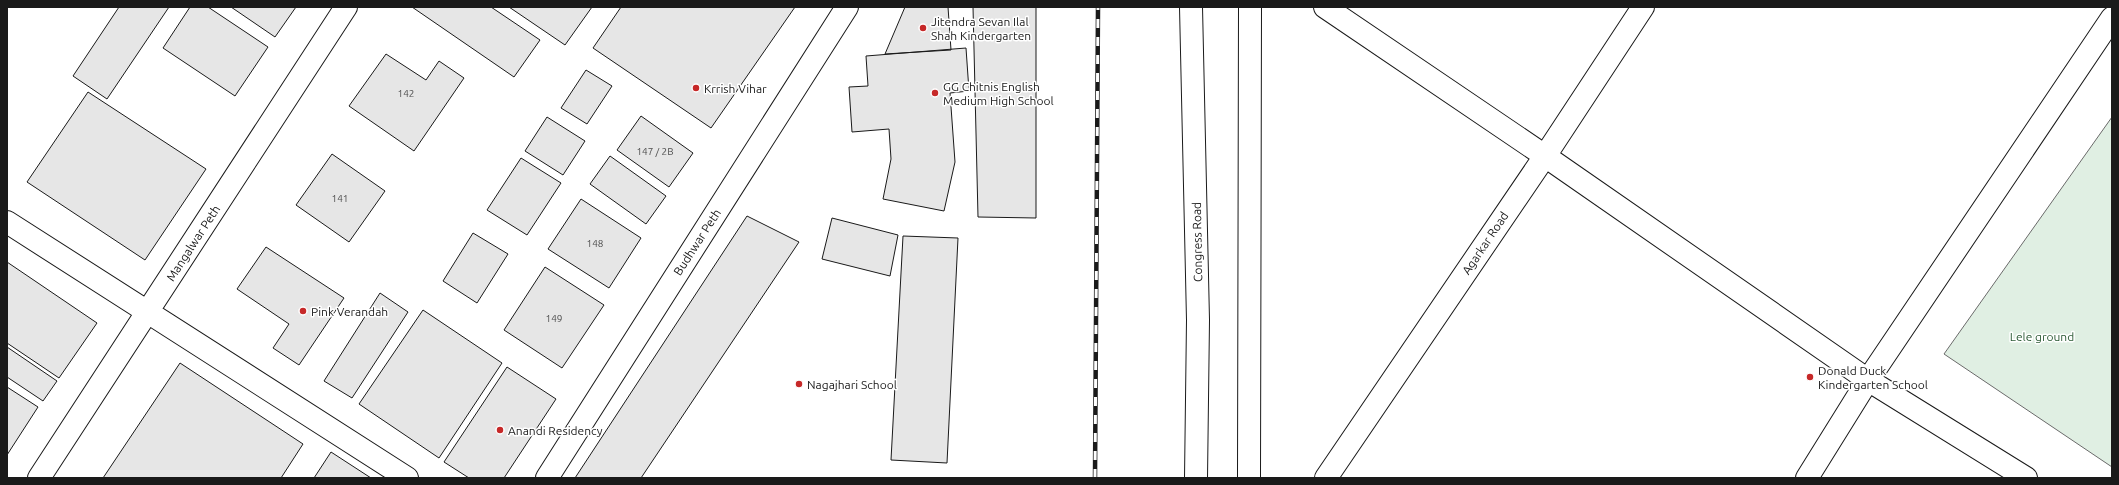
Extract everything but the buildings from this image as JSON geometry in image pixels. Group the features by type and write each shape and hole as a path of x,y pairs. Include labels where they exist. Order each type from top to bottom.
{"main road":[{"name":"Mangalwar Peth","path":"39,478 346,7"},
{"name":"Budhwar Peth","path":"546,478 847,7"},
{"name":"Congress Road","path":"1191,7 1198,320 1196,478"},
{"path":"1249,478 1250,7"},
{"path":"1325,7 1545,156 1868,380 2026,478"},
{"name":"Agarkar Road","path":"1326,478 1545,156 1643,7"},
{"path":"1807,478 1868,380 2112,18"},
{"path":"7,222 406,478"}],"green space":[{"name":"Lele ground","path":"2112,117 2112,467 1944,354"}],"railway":[{"path":"1095,478 1098,7"}],"place":[{"name":"Jitendra Sevan Ilal Shah Kindergarten","path":"923,28"},
{"name":"Krrish Vihar","path":"696,88"},
{"name":"GG Chitnis English Medium High School","path":"935,93"},
{"name":"Pink Verandah","path":"303,311"},
{"name":"Donald Duck Kindergarten School","path":"1810,377"},
{"name":"Nagajhari School","path":"799,384"},
{"name":"Anandi Residency","path":"500,430"}]}
